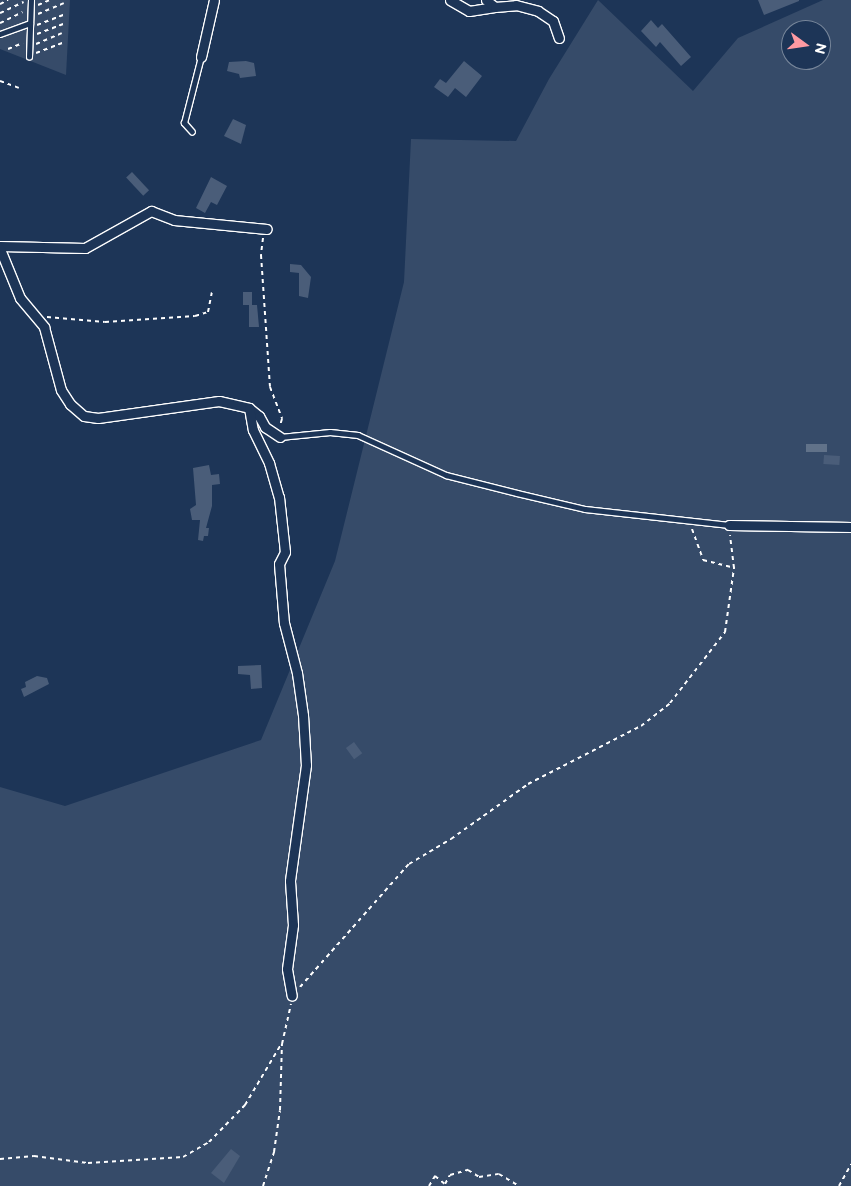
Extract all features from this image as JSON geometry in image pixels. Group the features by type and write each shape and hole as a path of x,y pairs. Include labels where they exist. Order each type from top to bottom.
{"street":[{"path":"201,57 214,0"},
{"path":"450,0 469,11 516,5 538,11 553,21 559,38"},
{"path":"486,0 495,7"},
{"path":"266,228 174,220 151,211 85,248 0,247 20,298 44,327 61,390 70,404 84,416 98,418 219,402 249,408 279,437"},
{"path":"249,408 253,430 269,463 279,497 285,552 279,564 284,624 297,673 303,715 306,765 290,881 293,925 287,969 292,996"},
{"path":"729,524 851,527"}],"lane":[{"path":"29,56 30,0"},
{"path":"0,34 30,23"},
{"path":"192,132 184,123 201,57"},
{"path":"279,437 330,432 358,435 446,474 492,487 585,509 729,524"}],"path":[{"path":"0,4 8,0"},
{"path":"0,14 30,0"},
{"path":"30,23 64,3"},
{"path":"30,23 65,14"},
{"path":"8,49 63,24"},
{"path":"30,46 62,33"},
{"path":"29,56 62,43"},
{"path":"0,81 19,88"},
{"path":"266,228 261,255 270,387 282,419 279,437"},
{"path":"34,317 105,322 195,316 208,312 212,292"},
{"path":"689,520 703,560 734,568"},
{"path":"263,1186 274,1152 280,1110 282,1044 292,996 409,864 451,839 528,784 570,761 606,746 660,714 725,632 734,568 729,524"},
{"path":"0,1159 34,1156 88,1163 183,1156 209,1142 245,1105 282,1044"},
{"path":"839,1186 851,1164"},
{"path":"429,1186 435,1176 445,1184 450,1175 468,1170 479,1177 499,1174 519,1186"}],"shaded area":[{"path":"0,0 70,0 66,75 0,49"},
{"path":"598,0 693,91 738,38 823,0 851,0 851,1186 0,1186 0,787 65,806 261,740 335,561 404,282 411,139 516,141 549,79"},
{"path":"806,444 827,444 827,452 806,452"}],"building":[{"path":"758,0 799,0 799,1 764,15"},
{"path":"651,20 658,28 662,24 691,57 681,66 660,42 656,47 641,31"},
{"path":"246,61 254,63 256,76 240,78 239,74 227,71 229,62"},
{"path":"464,61 482,76 466,97 455,88 448,97 434,87 440,79 446,83"},
{"path":"233,119 246,125 241,144 224,136"},
{"path":"132,172 149,190 143,196 126,177"},
{"path":"211,177 227,186 217,205 211,202 205,213 196,208"},
{"path":"290,264 301,265 311,277 308,298 299,296 299,273 290,272"},
{"path":"243,292 252,292 252,305 243,305"},
{"path":"249,305 257,305 259,327 249,327"},
{"path":"824,455 840,456 839,465 823,464"},
{"path":"209,465 211,475 219,474 220,484 212,485 212,506 206,528 209,528 208,536 204,536 203,541 198,540 200,520 192,520 190,509 196,505 193,468"},
{"path":"261,665 262,688 251,689 250,675 238,674 238,666"},
{"path":"37,676 47,678 49,684 24,697 21,689 26,687 25,682"},
{"path":"354,742 362,753 354,759 346,748"},
{"path":"231,1149 240,1156 224,1183 211,1173"}]}
